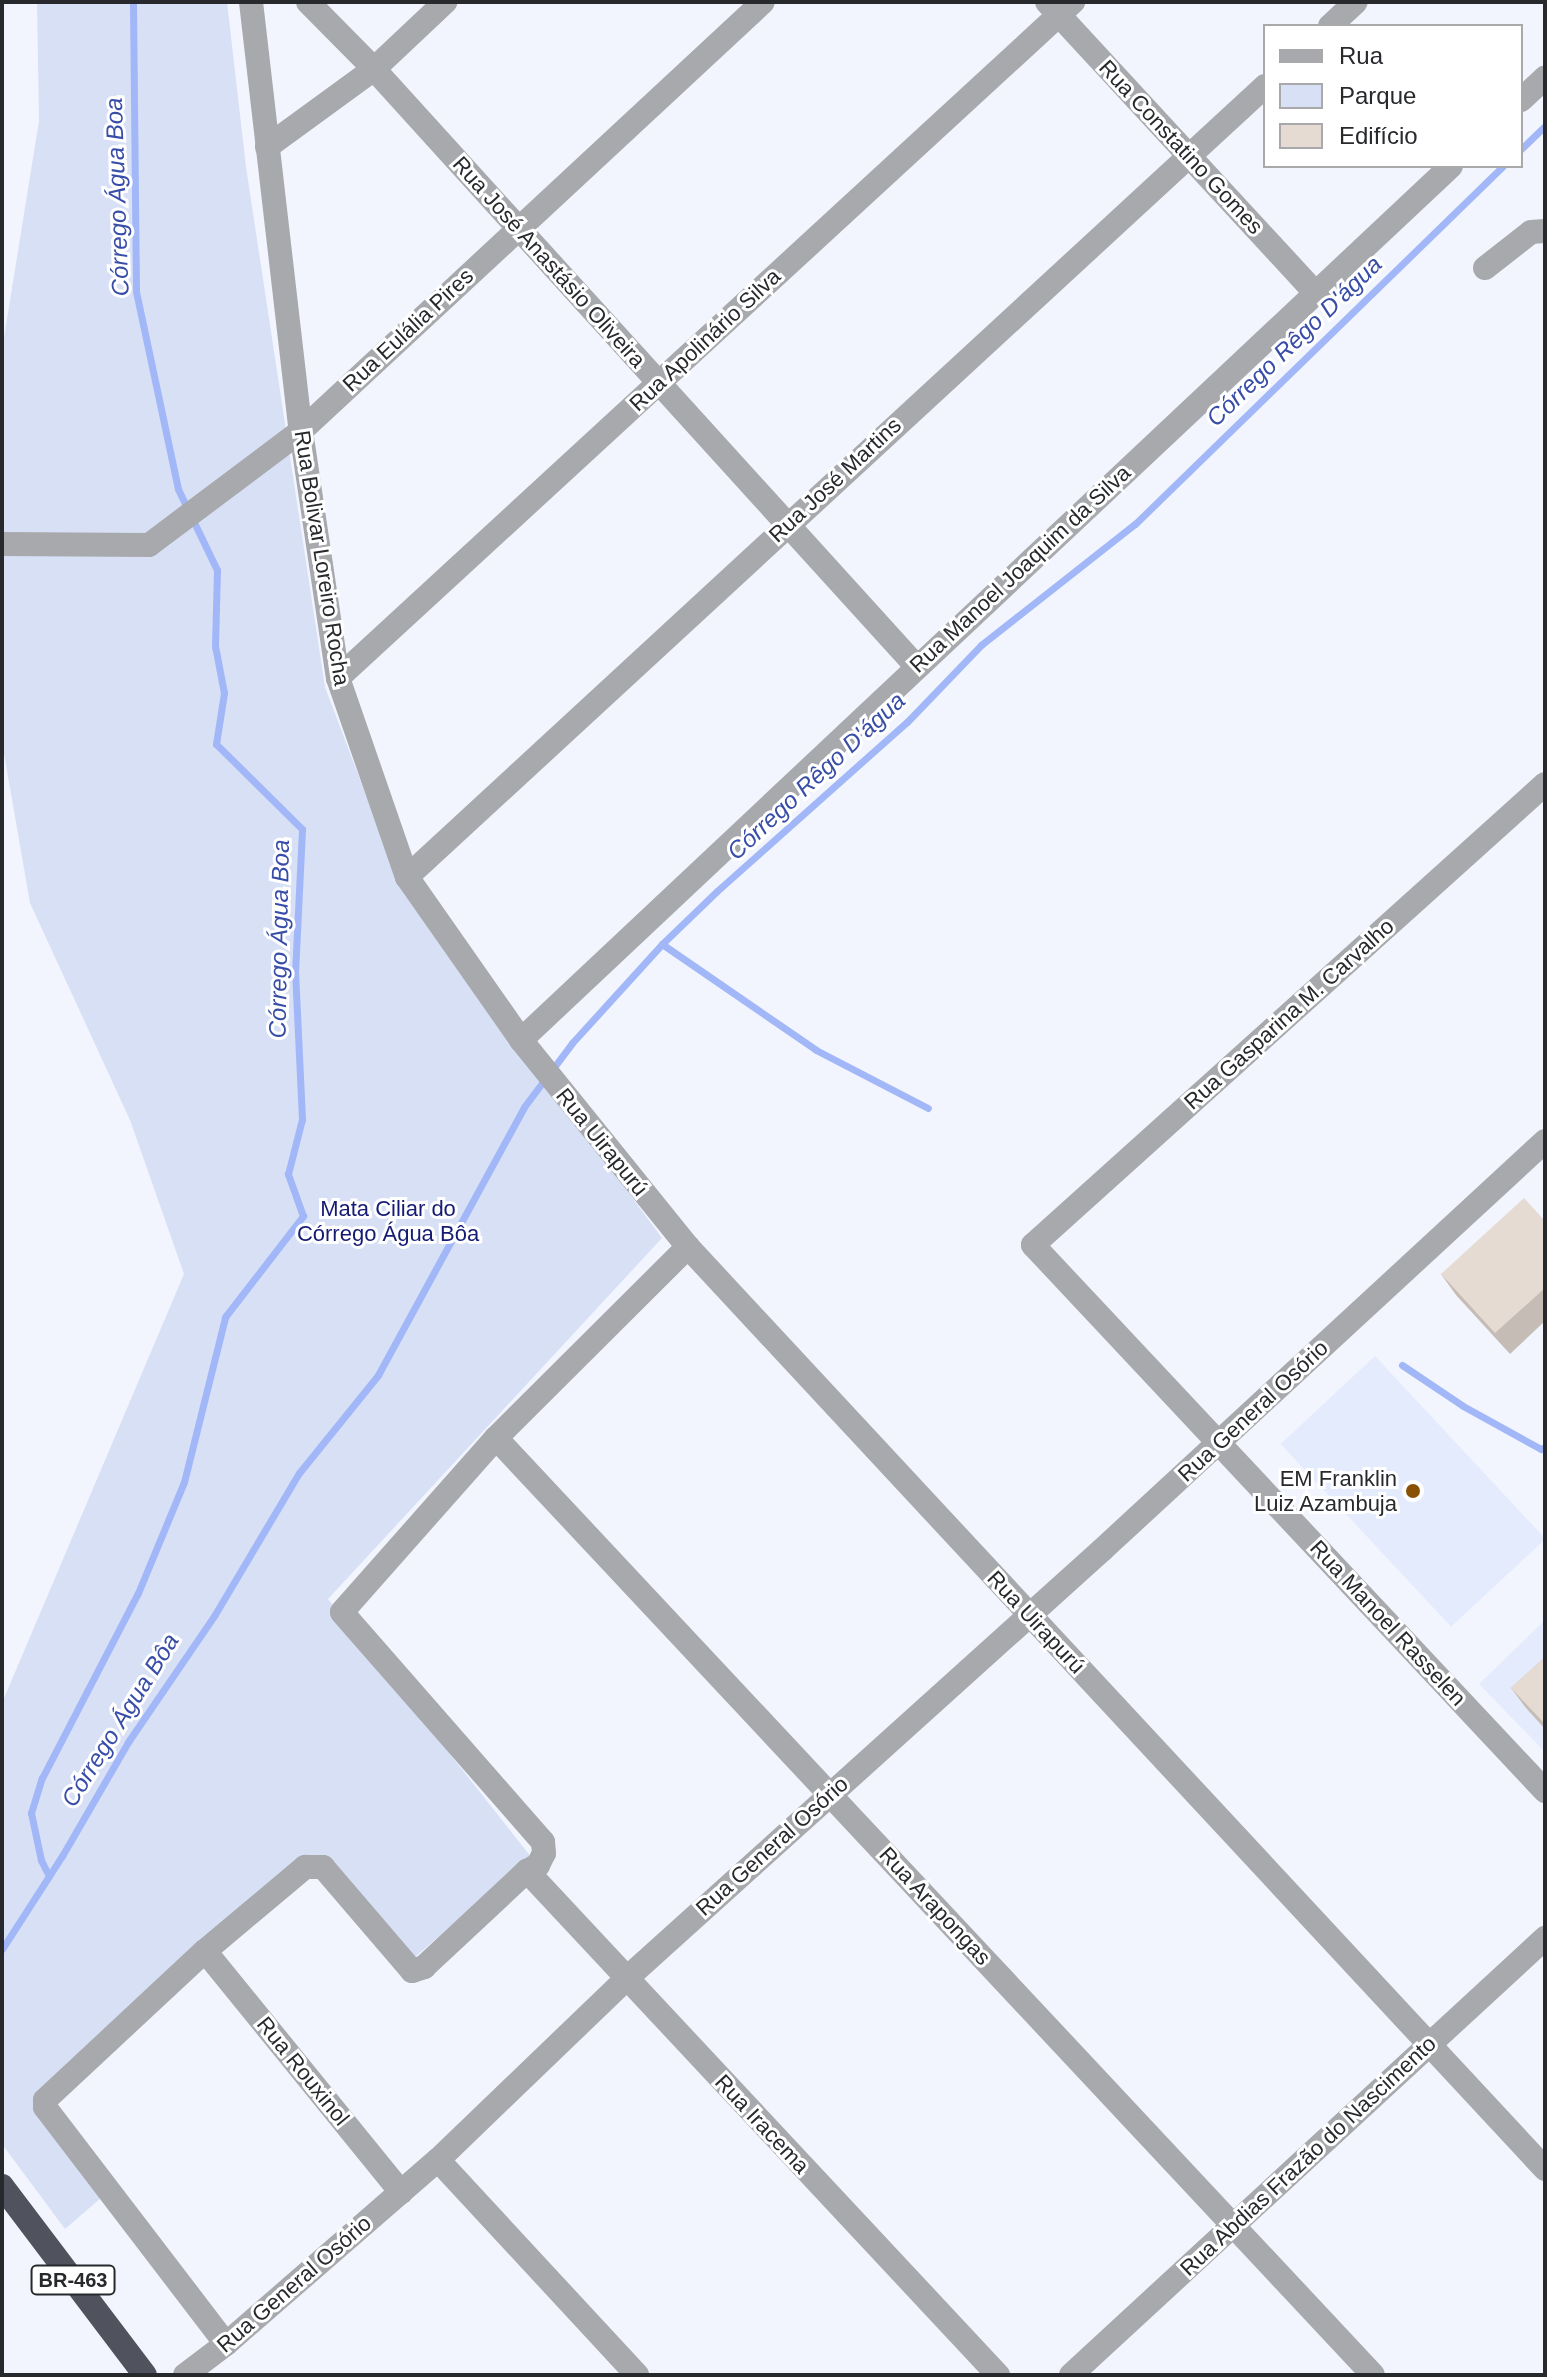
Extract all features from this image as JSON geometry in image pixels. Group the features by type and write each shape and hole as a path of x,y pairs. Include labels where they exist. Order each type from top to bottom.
{"highway":[{"name":"BR-463","path":"2,2186 145,2375"}],"street":[{"name":"Rua Bolivar Loreiro Rocha","path":"251,2 301,431 338,678 407,877 540,1064"},
{"name":"Rua José Anastásio Oliveira","path":"308,2 374,69 916,666"},
{"path":"267,147 374,69 445,2"},
{"name":"Rua Eulália Pires","path":"2,544 149,545 301,431 763,2"},
{"path":"1332,24 1356,2"},
{"name":"Rua Constatino Gomes","path":"1060,6 1188,156 1315,292"},
{"name":"Rua Apolinário Silva","path":"338,678 659,383 1060,6"},
{"path":"1523,98 1545,78"},
{"name":"Rua José Martins","path":"407,877 1263,88"},
{"name":"Rua Manoel Joaquim da Silva","path":"521,1040 1449,168"},
{"path":"1485,268 1531,232 1545,231"},
{"name":"Rua Gasparina M. Carvalho","path":"1033,1245 1545,784"},
{"name":"Rua Uirapurú","path":"540,1064 688,1247 1545,2169"},
{"name":"Rua General Osório","path":"185,2375 226,2344 438,2160 626,1979 1219,1443 1545,1141"},
{"name":"Rua Manoel Rasselen","path":"1033,1245 1545,1791"},
{"path":"226,2344 45,2107 48,2094 205,1951 305,1867 323,1867 412,1971 419,1971 527,1871 538,1865 544,1853 543,1842 342,1612 519,1413 688,1247"},
{"name":"Rua Arapongas","path":"498,1436 1373,2375"},
{"name":"Rua Iracema","path":"527,1871 998,2375"},
{"name":"Rua Abdias Frazão do Nascimento","path":"1071,2375 1545,1938"},
{"name":"Rua Rouxinol","path":"205,1951 401,2192"},
{"path":"438,2160 637,2375"}],"shaded area":[{"name":"EM Franklin Luiz Azambuja","path":"1375,1356 1545,1538 1451,1627 1281,1444"},
{"path":"1545,1620 1545,1752 1479,1684"}],"green space":[{"name":"Mata Ciliar do Córrego Água Bôa","path":"37,2 227,2 246,167 325,687 400,885 662,1238 328,1599 531,1857 408,1963 313,1863 37,2105 108,2192 65,2229 2,2144 2,1703 184,1274 130,1120 30,903 2,742 2,350 39,121"}],"building":[{"path":"1524,1198 1545,1221 1545,1288 1495,1333 1441,1274"},
{"path":"1545,1657 1545,1724 1511,1688"}],"waterway":[{"name":"Córrego Água Boa","path":"49,1876 41,1860 31,1813 42,1778 138,1593 184,1482 225,1317 303,1216 288,1174 302,1119 295,973 302,829 216,744 224,693 215,646 217,570 178,489 136,291 133,2"},
{"name":"Córrego Rêgo D'água","path":"1523,147 1545,126"},
{"name":"Córrego Rêgo D'água","path":"2,1949 62,1856 128,1742 214,1616 299,1473 378,1375 524,1107 572,1043 662,944 717,891 907,722 981,645 1135,524 1501,168"},
{"path":"662,944 816,1050 928,1108"},
{"path":"1402,1365 1463,1406 1541,1449 1545,1447"}],"place":[{"name":"EM Franklin Luiz Azambuja","path":"1413,1491"}],"water label":[{"name":"Córrego Água Bôa","path":"120,1720"}]}
